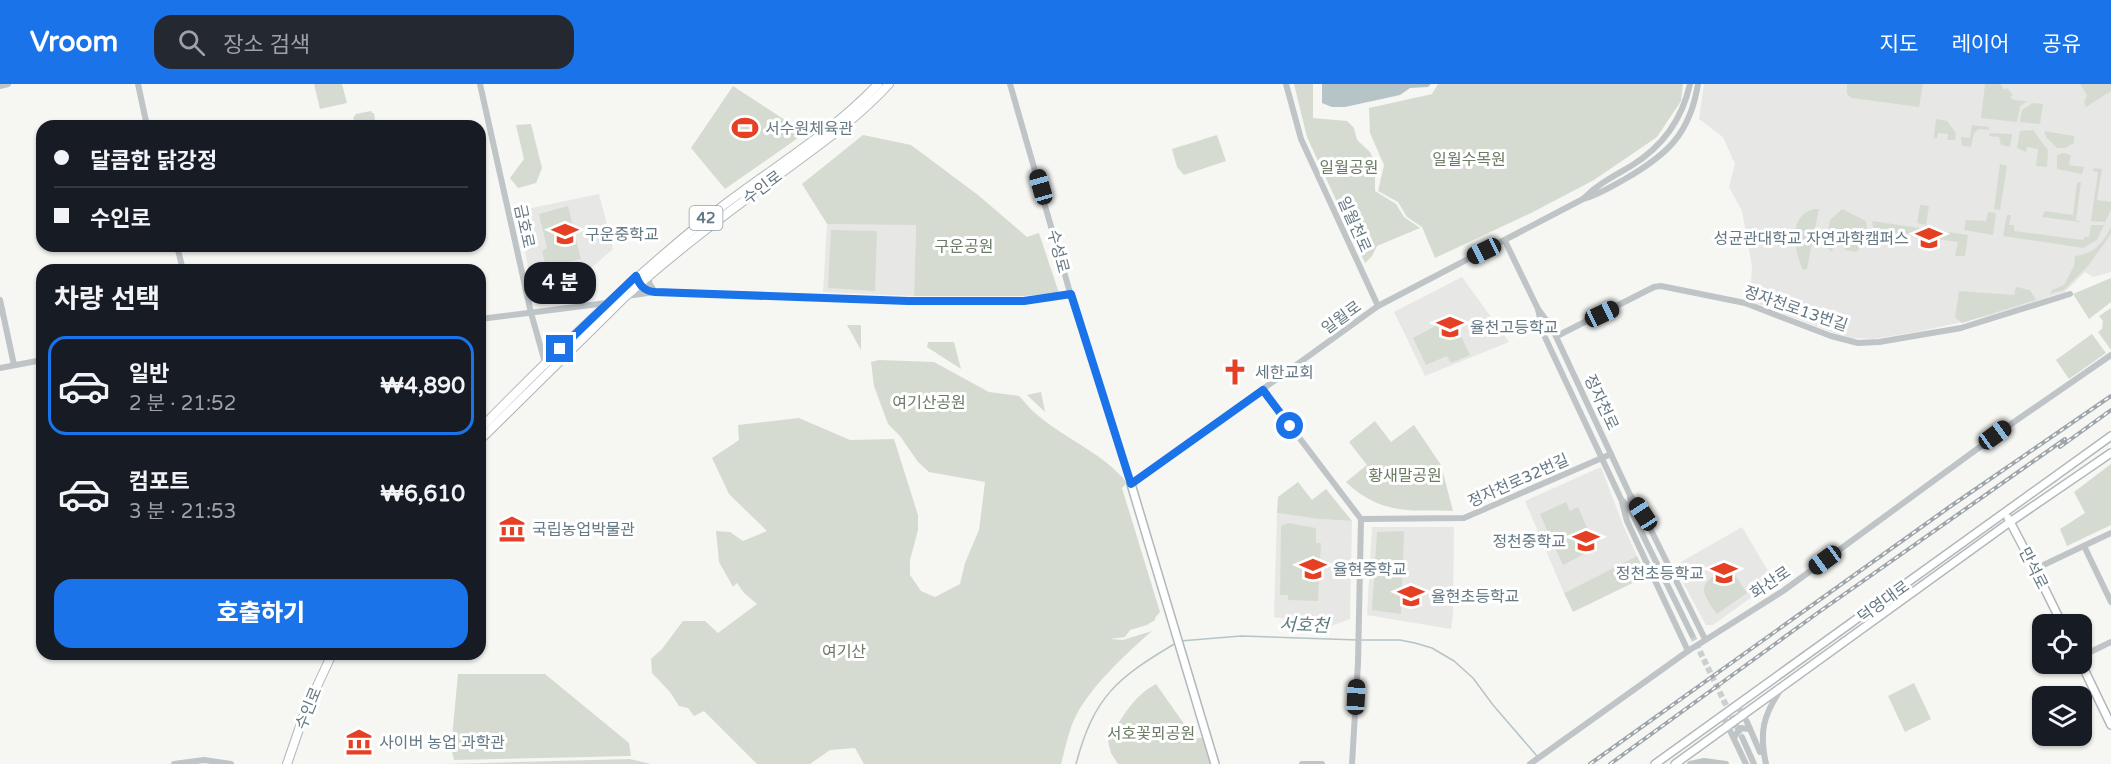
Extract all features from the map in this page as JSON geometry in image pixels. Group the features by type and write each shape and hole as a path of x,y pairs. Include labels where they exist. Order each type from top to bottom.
{"main road":[{"name":"수인로","path":"486,423 607,303 638,280 726,202 830,127 878,84"},
{"name":"수인로","path":"486,434 626,296 638,280 650,274 824,142 855,117 889,84"},
{"name":"덕영대로","path":"1654,764 2111,436"},
{"name":"덕영대로","path":"1676,764 2010,522 2111,453"},
{"name":"수성로","path":"1131,484 1215,764"},
{"name":"만석로","path":"2005,514 2057,614"},
{"name":"수인로","path":"287,764 305,712 329,660"},
{"path":"2086,674 2111,725"}],"street":[{"path":"0,86 8,84"},
{"path":"138,84 146,120"},
{"name":"금호로","path":"480,84 531,313 544,364 549,371"},
{"name":"수성로","path":"1010,84 1071,294 1131,484"},
{"name":"일월천로","path":"1286,84 1301,139 1378,306"},
{"name":"일월로","path":"1583,200 1597,186 1655,149 1675,124 1690,84"},
{"name":"일월로","path":"1131,484 1378,306 1583,200 1600,194 1652,164 1664,154 1685,127 1694,106 1698,84"},
{"name":"정자천로","path":"1505,241 1538,309 1557,336 1630,495 1631,511"},
{"path":"650,274 650,283 655,292"},
{"path":"638,280 648,291 655,292 908,301 1024,301 1071,294"},
{"name":"정자천로13번길","path":"1557,336 1654,287 1661,286 1745,303 1831,336 1858,343 1879,342 1961,328 2070,294"},
{"path":"626,296 655,292"},
{"path":"0,300 14,365"},
{"path":"486,318 607,303"},
{"name":"정자천로","path":"1538,309 1543,333 1602,459 1621,499 1631,511 1692,635"},
{"name":"화산로","path":"1530,764 1705,639 1783,591 2014,422 2111,355"},
{"path":"0,368 36,361"},
{"path":"1263,390 1361,519 1358,663 1352,764"},
{"name":"정자천로32번길","path":"1361,519 1464,518 1611,454"},
{"path":"1630,495 1643,514 1705,639"},
{"path":"1621,499 1627,521 1688,651"},
{"path":"2035,568 2111,533"},
{"path":"2084,546 2111,602"},
{"path":"2092,651 2111,642"},
{"path":"1766,764 1762,746 1764,721 1769,706 1783,686"},
{"path":"1737,705 1766,764"},
{"path":"1723,716 1746,764"},
{"path":"1734,738 1740,728 1750,729"},
{"path":"1742,737 1754,764"},
{"path":"174,764 204,760 231,764"},
{"path":"1690,764 1704,761 1726,764"},
{"path":"1302,764 1322,764"}],"shaded area":[{"path":"1322,84 1431,84 1428,87 1410,88 1400,95 1345,107 1332,107 1322,103"},
{"name":"성균관대학교 자연과학캠퍼스","path":"1704,84 2111,84 2111,272 2093,277 2085,272 2065,292 1989,316 1873,339 1852,338 1837,334 1753,302 1750,296 1752,266 1742,211 1729,187 1735,164 1723,137 1699,119"},
{"name":"구운중학교","path":"599,194 613,249 592,267 531,282 517,211"},
{"path":"827,224 916,224 914,296 823,292"},
{"name":"율천고등학교","path":"1462,277 1509,342 1425,376 1394,312"},
{"name":"정천중학교","path":"1601,467 1637,556 1564,593 1525,501"},
{"name":"율현중학교","path":"1277,513 1352,521 1350,619 1331,626 1274,617"},
{"name":"율현초등학교","path":"1372,527 1454,527 1451,629 1367,615"},
{"name":"정천초등학교","path":"1742,527 1774,581 1713,625 1706,625 1674,566"}],"green space":[{"path":"314,84 342,84 347,103 320,109"},
{"name":"일월공원","path":"1294,84 1313,84 1313,118 1347,121 1354,128 1357,140 1370,152 1375,163 1375,191 1396,204 1404,217 1420,228 1377,246 1365,263 1307,137"},
{"name":"일월수목원","path":"1438,84 1683,84 1681,101 1657,137 1594,180 1531,213 1435,258 1422,227 1407,217 1398,202 1378,191 1384,165 1370,133 1369,108 1432,94"},
{"path":"1847,84 1923,84 1919,107 1852,98 1847,94"},
{"path":"1985,84 2001,84 2004,90 2007,88 2013,95 2010,97 2013,100 2027,101 2020,106 2017,122 1981,118"},
{"path":"2080,84 2111,84 2111,91 2086,107 2084,102 2087,95"},
{"path":"733,86 785,120 798,138 725,189 691,148"},
{"path":"2033,103 2043,104 2040,124 2020,122 2022,110"},
{"path":"371,111 374,113 375,120 354,120 356,114"},
{"path":"1936,119 1947,121 1956,133 1955,140 1947,140 1948,134 1938,133 1937,138 1934,138"},
{"path":"531,124 542,168 536,183 518,188 510,178 524,159 516,125"},
{"path":"1972,125 1989,127 1989,130 1979,129 1974,133 1971,147 1962,146 1961,137 1970,138"},
{"path":"2033,130 2048,150 2047,167 2036,166 2038,149 2027,147 2026,152 2017,148 2020,131"},
{"path":"2044,131 2074,136 2074,143 2065,148 2057,148 2046,137"},
{"path":"1990,133 2012,134 2010,147 2001,145 1999,137 1989,136"},
{"name":"구운공원","path":"863,135 911,145 978,195 1027,237 1039,233 1059,293 1024,296 914,296 916,225 827,224 802,184"},
{"path":"1217,135 1226,161 1184,175 1177,167 1172,149"},
{"path":"2064,153 2071,155 2069,165 2084,167 2082,174 2057,169 2057,155"},
{"path":"2000,164 2007,166 2000,210 1994,209"},
{"path":"2094,168 2102,169 2097,200 2111,202 2111,210 2105,222 2091,221 2098,172 2093,171"},
{"path":"2079,182 2081,182 2076,220 2080,222 2042,217 2045,211 2073,215"},
{"path":"1920,205 1929,206 1926,225 1917,223"},
{"path":"568,206 581,259 546,267 542,251 547,248 539,214"},
{"path":"1819,209 1807,269 1803,270 1795,244 1796,226 1805,213"},
{"path":"1842,209 1866,221 1868,240 1856,252 1845,250 1845,244 1834,242 1832,252 1825,246 1830,220"},
{"path":"1988,212 1996,213 1993,235 1964,230 1966,220 1986,221"},
{"path":"2007,215 2011,215 2009,225 2014,225 2014,231 2083,240 2089,237 2091,225 2104,225 2097,240 2083,248 2003,236"},
{"path":"1872,221 1968,235 1965,256 1955,256 1958,242 1882,231 1877,245"},
{"path":"2111,227 2111,234 2088,266 2064,290 2050,294 2052,290 2064,285 2074,266 2075,256 2088,253 2097,247"},
{"path":"831,230 877,231 875,291 828,288"},
{"path":"2111,278 2111,302 2089,319 2073,294"},
{"path":"2016,287 2030,290 2036,300 1962,323 1955,317 1959,291 2014,295"},
{"path":"2111,308 2111,350 2098,332 2102,329 2103,321 2099,316"},
{"path":"1452,317 1470,355 1451,363 1447,356 1426,365 1413,338"},
{"path":"847,325 861,325 861,350"},
{"path":"2092,334 2106,353 2069,379 2056,360"},
{"path":"928,342 954,342 961,369 927,347"},
{"name":"여기산","path":"879,360 934,362 989,392 1019,396 1046,422 1107,463 1127,483 1122,488 1160,612 1155,620 1130,630 1125,637 1110,639 1123,640 1152,631 1112,668 1086,699 1073,723 1061,764 864,764 855,748 830,750 810,764 757,764 704,711 694,716 688,708 679,706 670,692 652,673 651,659 662,649 683,621 705,621 718,633 757,604 744,593 737,583 733,587 719,562 716,531 730,532 743,541 767,531 729,494 712,458 739,440 738,425 799,418 850,440 894,439 918,515 918,530 910,560 910,575 921,591 935,597 960,584 965,563 979,530 985,482 929,472 918,462 900,436 888,424 874,386 871,362"},
{"path":"1041,392 1045,412 1027,395"},
{"name":"황새말공원","path":"1375,421 1391,442 1414,425 1441,465 1453,511 1409,510 1384,505 1359,493 1346,482 1367,465 1349,442"},
{"path":"2111,464 2111,525 2067,546 2060,529 2085,513 2074,492"},
{"path":"1298,482 1312,500 1326,489 1352,521 1277,513 1278,497"},
{"path":"1566,502 1570,511 1578,507 1596,548 1563,565 1540,514"},
{"path":"1288,523 1316,528 1316,543 1321,543 1318,601 1288,600 1288,595 1280,595 1281,526"},
{"path":"1404,531 1401,614 1372,610 1377,532"},
{"path":"1637,556 1647,576 1573,612 1564,593"},
{"path":"1728,565 1747,593 1717,614 1706,597 1705,586 1712,577"},
{"path":"458,674 545,674 629,743 631,756 454,760 451,748"},
{"path":"1914,683 1931,719 1905,732 1888,696"},
{"name":"서호꽃뫼공원","path":"1156,684 1194,738 1205,738 1211,764 1118,764 1111,753 1108,741 1134,702"},
{"path":"630,759 651,764 446,764"}],"waterway":[{"name":"서호천","path":"1180,641 1241,636 1358,640"},
{"name":"서호천","path":"1362,640 1400,640 1415,643 1432,648 1454,661 1473,678 1537,756"},
{"name":"서호천","path":"1076,764 1091,721 1111,691 1138,667 1176,643"}],"tunnel":[{"path":"1692,635 1740,734"}],"railway":[{"path":"1590,764 1948,508 2111,396"},
{"path":"2060,447 2111,410"},
{"path":"1610,764 1819,612 2065,439"}],"place":[{"name":"서수원체육관","path":"745,128"},
{"name":"구운중학교","path":"565,234"},
{"name":"성균관대학교 자연과학캠퍼스","path":"1929,238"},
{"name":"율천고등학교","path":"1450,327"},
{"name":"세한교회","path":"1235,372"},
{"name":"국립농업박물관","path":"512,529"},
{"name":"정천중학교","path":"1586,541"},
{"name":"율현중학교","path":"1313,569"},
{"name":"정천초등학교","path":"1724,573"},
{"name":"율현초등학교","path":"1411,596"},
{"name":"사이버 농업 과학관","path":"359,742"}],"route":[{"path":"560,349 636,276 639,284 648,291 655,292 908,301 1024,301 1071,294 1131,484 1263,390 1290,426"}],"park label":[{"name":"여기산공원","path":"929,402"}]}
